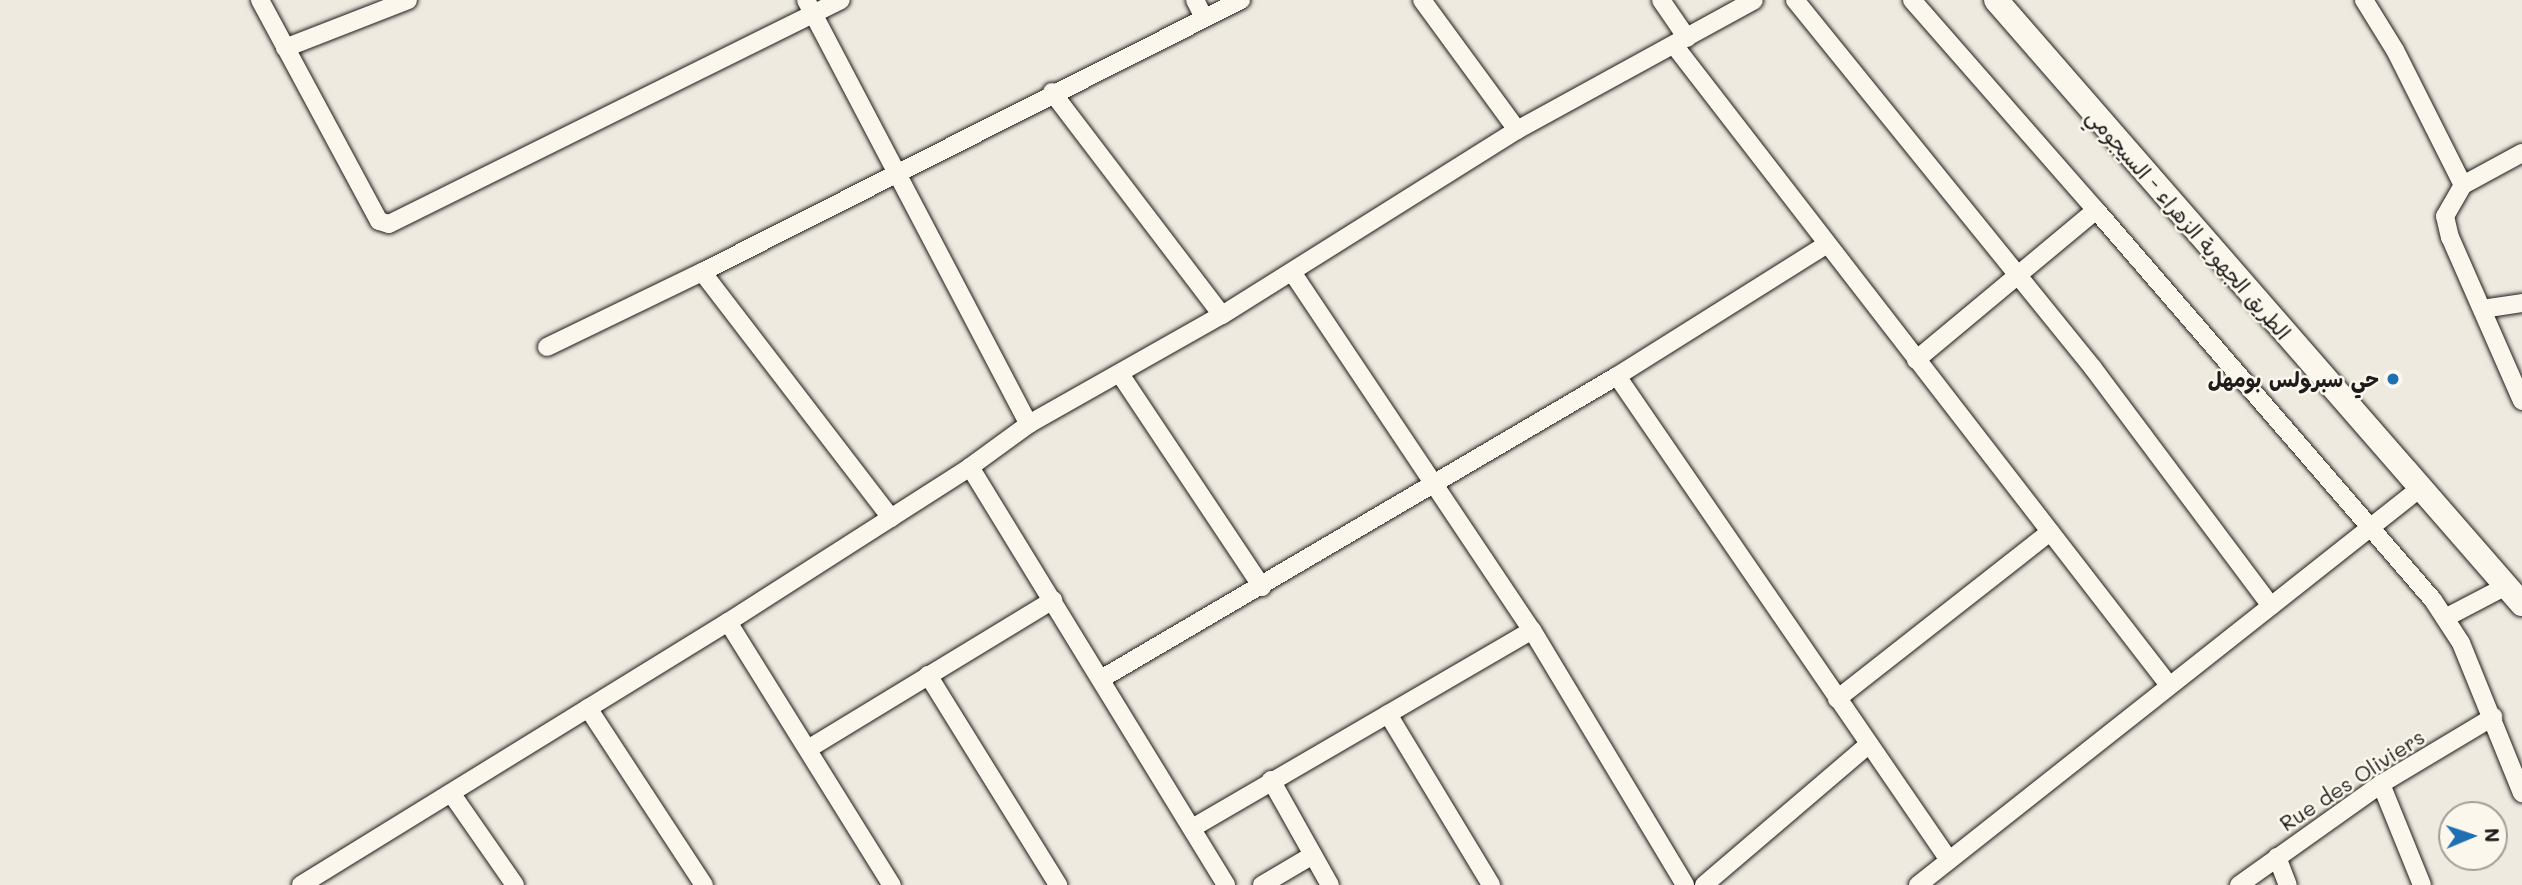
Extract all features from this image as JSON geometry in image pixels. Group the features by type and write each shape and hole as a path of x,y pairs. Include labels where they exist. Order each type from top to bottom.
{"main road":[{"name":"الطريق الجهوية الزهراء - السيجومي","path":"2001,2 2419,489 2515,595"}],"street":[{"path":"260,0 379,220 389,224 809,7 841,0"},
{"path":"285,48 408,0"},
{"path":"1195,0 1204,18"},
{"path":"547,347 702,272 1052,92 1241,0"},
{"path":"1422,0 1517,130"},
{"path":"1661,0 1680,41 1826,245 2168,684"},
{"path":"301,885 323,879 451,793 729,622 970,467 1029,424 1222,315 1517,130 1754,0"},
{"path":"1795,0 1921,150 2093,368 2271,606"},
{"path":"1912,0 2372,530 2445,618 2493,717 2522,793"},
{"path":"2364,0 2395,50 2463,185"},
{"path":"809,7 1029,424"},
{"path":"1052,92 1222,315"},
{"path":"2522,153 2463,185 2445,216 2446,226 2522,401"},
{"path":"1916,360 2096,210"},
{"path":"1101,679 1262,587 1617,376 1826,245"},
{"path":"702,272 891,518"},
{"path":"1292,272 1532,630 1685,885"},
{"path":"2482,309 2522,303"},
{"path":"1120,374 1262,587"},
{"path":"1617,376 1949,860"},
{"path":"970,467 1194,827 1226,885"},
{"path":"1918,885 2168,684 2372,530 2419,489"},
{"path":"1837,699 2050,532"},
{"path":"2445,618 2515,595"},
{"path":"808,749 1053,600"},
{"path":"729,622 892,885"},
{"path":"1194,827 1532,630"},
{"path":"928,675 1058,885"},
{"path":"588,708 704,885"},
{"path":"1388,714 1491,885"},
{"name":"Rue des Oliviers","path":"2239,885 2381,784 2493,717"},
{"path":"1704,885 1869,744"},
{"path":"1271,780 1330,885"},
{"path":"2381,784 2422,885"},
{"path":"451,793 515,885"},
{"path":"1262,885 1312,855"},
{"path":"2277,856 2288,885"}],"place":[{"name":"حي سبرولس بومهل","path":"2393,379"}]}
